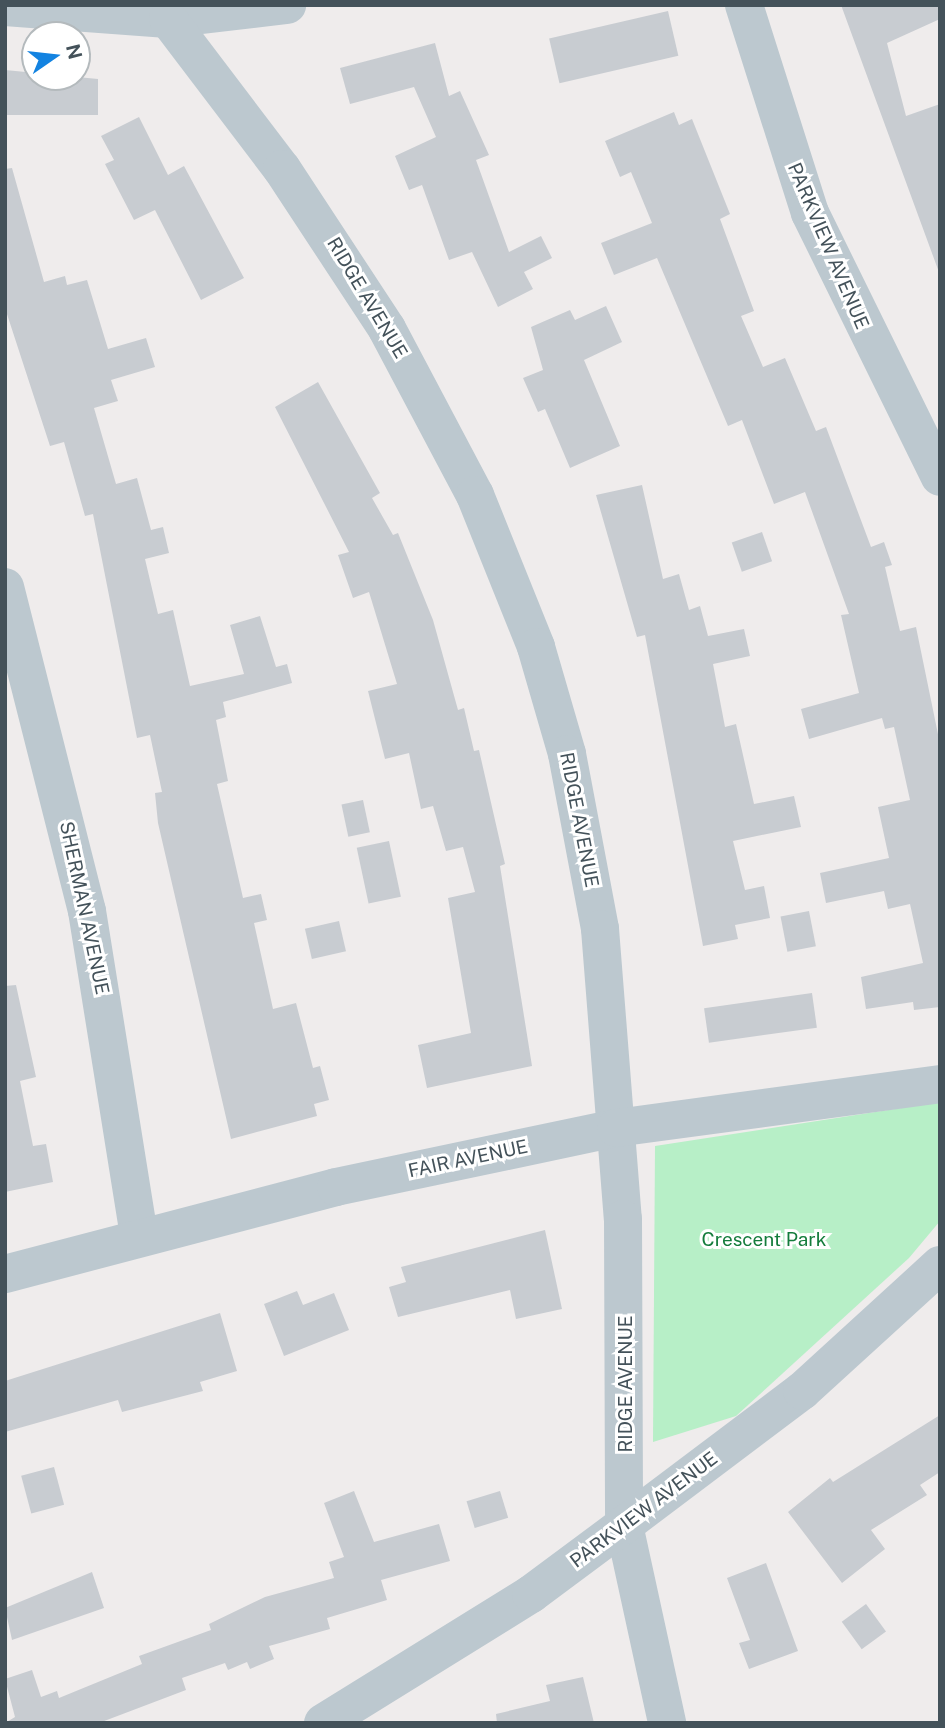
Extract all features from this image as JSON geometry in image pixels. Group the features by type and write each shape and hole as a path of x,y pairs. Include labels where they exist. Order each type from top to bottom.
{"street":[{"path":"5,7 168,19 287,5"},
{"name":"PARKVIEW AVENUE","path":"744,5 810,213 940,477"},
{"name":"RIDGE AVENUE","path":"168,19 282,169 387,329 475,495 510,576 540,661 585,835 600,929 616,1128 627,1375 624,1525 667,1723"},
{"name":"SHERMAN AVENUE","path":"5,587 86,911 139,1234"},
{"name":"FAIR AVENUE","path":"5,1274 139,1234 616,1128 940,1084"},
{"name":"PARKVIEW AVENUE","path":"323,1723 520,1602 624,1525 802,1391 940,1265"}],"green space":[{"name":"Crescent Park","path":"940,1102 940,1221 909,1258 736,1416 653,1442 655,1146"}],"building":[{"path":"841,5 940,5 940,19 887,43 906,116 940,104 940,275"},
{"path":"668,11 678,56 559,83 549,38"},
{"path":"435,43 449,96 460,91 489,155 476,160 509,252 541,236 552,258 524,272 533,289 498,307 472,252 449,260 422,185 409,190 395,156 436,137 414,87 350,104 340,68"},
{"path":"5,70 21,72 21,91 91,91 91,78 98,79 98,115 5,115"},
{"path":"674,112 679,125 692,119 730,214 720,219 754,311 741,316 763,367 785,358 816,431 826,427 871,547 884,542 892,565 885,567 900,631 916,627 940,744 940,1007 914,1010 913,1002 866,1009 861,977 923,963 910,904 888,909 884,891 826,903 820,873 889,858 878,807 910,800 894,727 885,729 882,718 809,739 801,709 859,693 841,615 849,614 805,492 774,504 742,420 728,426 657,258 614,275 601,243 652,223 631,172 620,177 605,141"},
{"path":"139,117 168,175 184,166 244,278 201,300 155,210 134,220 105,164 114,160 101,136"},
{"path":"12,168 44,282 65,276 67,285 87,280 108,349 146,338 155,367 111,380 118,401 94,408 116,484 137,478 151,530 163,527 169,553 145,559 158,614 173,610 190,686 244,674 230,625 260,616 276,667 287,664 292,683 223,702 226,717 216,720 228,781 217,784 243,898 261,894 267,920 254,923 273,1009 296,1003 313,1068 320,1066 329,1100 314,1104 317,1116 231,1139 158,823 155,793 162,792 150,735 137,738 93,514 85,516 64,442 50,446 5,308 5,169"},
{"path":"606,306 622,342 584,360 620,446 570,468 545,409 538,412 523,378 543,370 531,327 570,310 575,320"},
{"path":"318,382 380,493 372,498 393,535 398,533 433,620 458,710 464,708 474,751 479,750 505,864 500,866 532,1066 427,1088 418,1045 471,1033 448,898 475,892 463,847 446,851 433,806 421,809 409,753 385,759 368,691 397,684 369,592 353,598 338,555 349,552 275,407"},
{"path":"642,485 663,579 679,574 689,610 700,606 708,636 744,629 750,656 713,664 725,727 736,724 754,804 794,796 801,827 733,841 745,890 764,886 770,918 735,925 738,939 703,946 645,635 637,637 596,495"},
{"path":"762,532 772,561 742,572 732,542"},
{"path":"363,800 370,832 348,837 341,805"},
{"path":"389,841 401,897 369,904 357,848"},
{"path":"809,911 816,946 787,952 781,917"},
{"path":"339,921 346,951 312,959 305,929"},
{"path":"16,985 36,1077 20,1081 33,1146 46,1144 53,1182 5,1192 5,986"},
{"path":"812,993 817,1028 709,1043 704,1008"},
{"path":"545,1230 562,1309 516,1319 510,1290 398,1317 389,1287 406,1282 401,1267"},
{"path":"297,1291 303,1305 334,1293 349,1330 284,1356 264,1304"},
{"path":"220,1313 237,1371 200,1382 203,1391 122,1412 118,1400 5,1432 5,1381"},
{"path":"940,1415 940,1472 920,1485 927,1495 871,1530 885,1549 842,1583 788,1512 830,1478 833,1482"},
{"path":"54,1467 64,1505 31,1513 21,1476"},
{"path":"354,1491 374,1542 439,1524 450,1561 381,1580 387,1600 327,1618 330,1629 269,1646 274,1659 250,1669 247,1662 228,1670 225,1663 182,1678 186,1690 99,1723 5,1723 15,1717 5,1679 32,1670 41,1697 57,1691 59,1698 142,1664 139,1656 211,1630 209,1624 265,1597 334,1578 329,1562 344,1557 324,1503"},
{"path":"500,1491 508,1518 475,1528 467,1501"},
{"path":"766,1563 798,1651 749,1669 739,1643 750,1640 727,1578"},
{"path":"92,1572 104,1608 12,1640 5,1608"},
{"path":"866,1604 886,1632 862,1649 842,1622"},
{"path":"583,1677 594,1723 497,1723 496,1714 550,1701 546,1685"}]}
